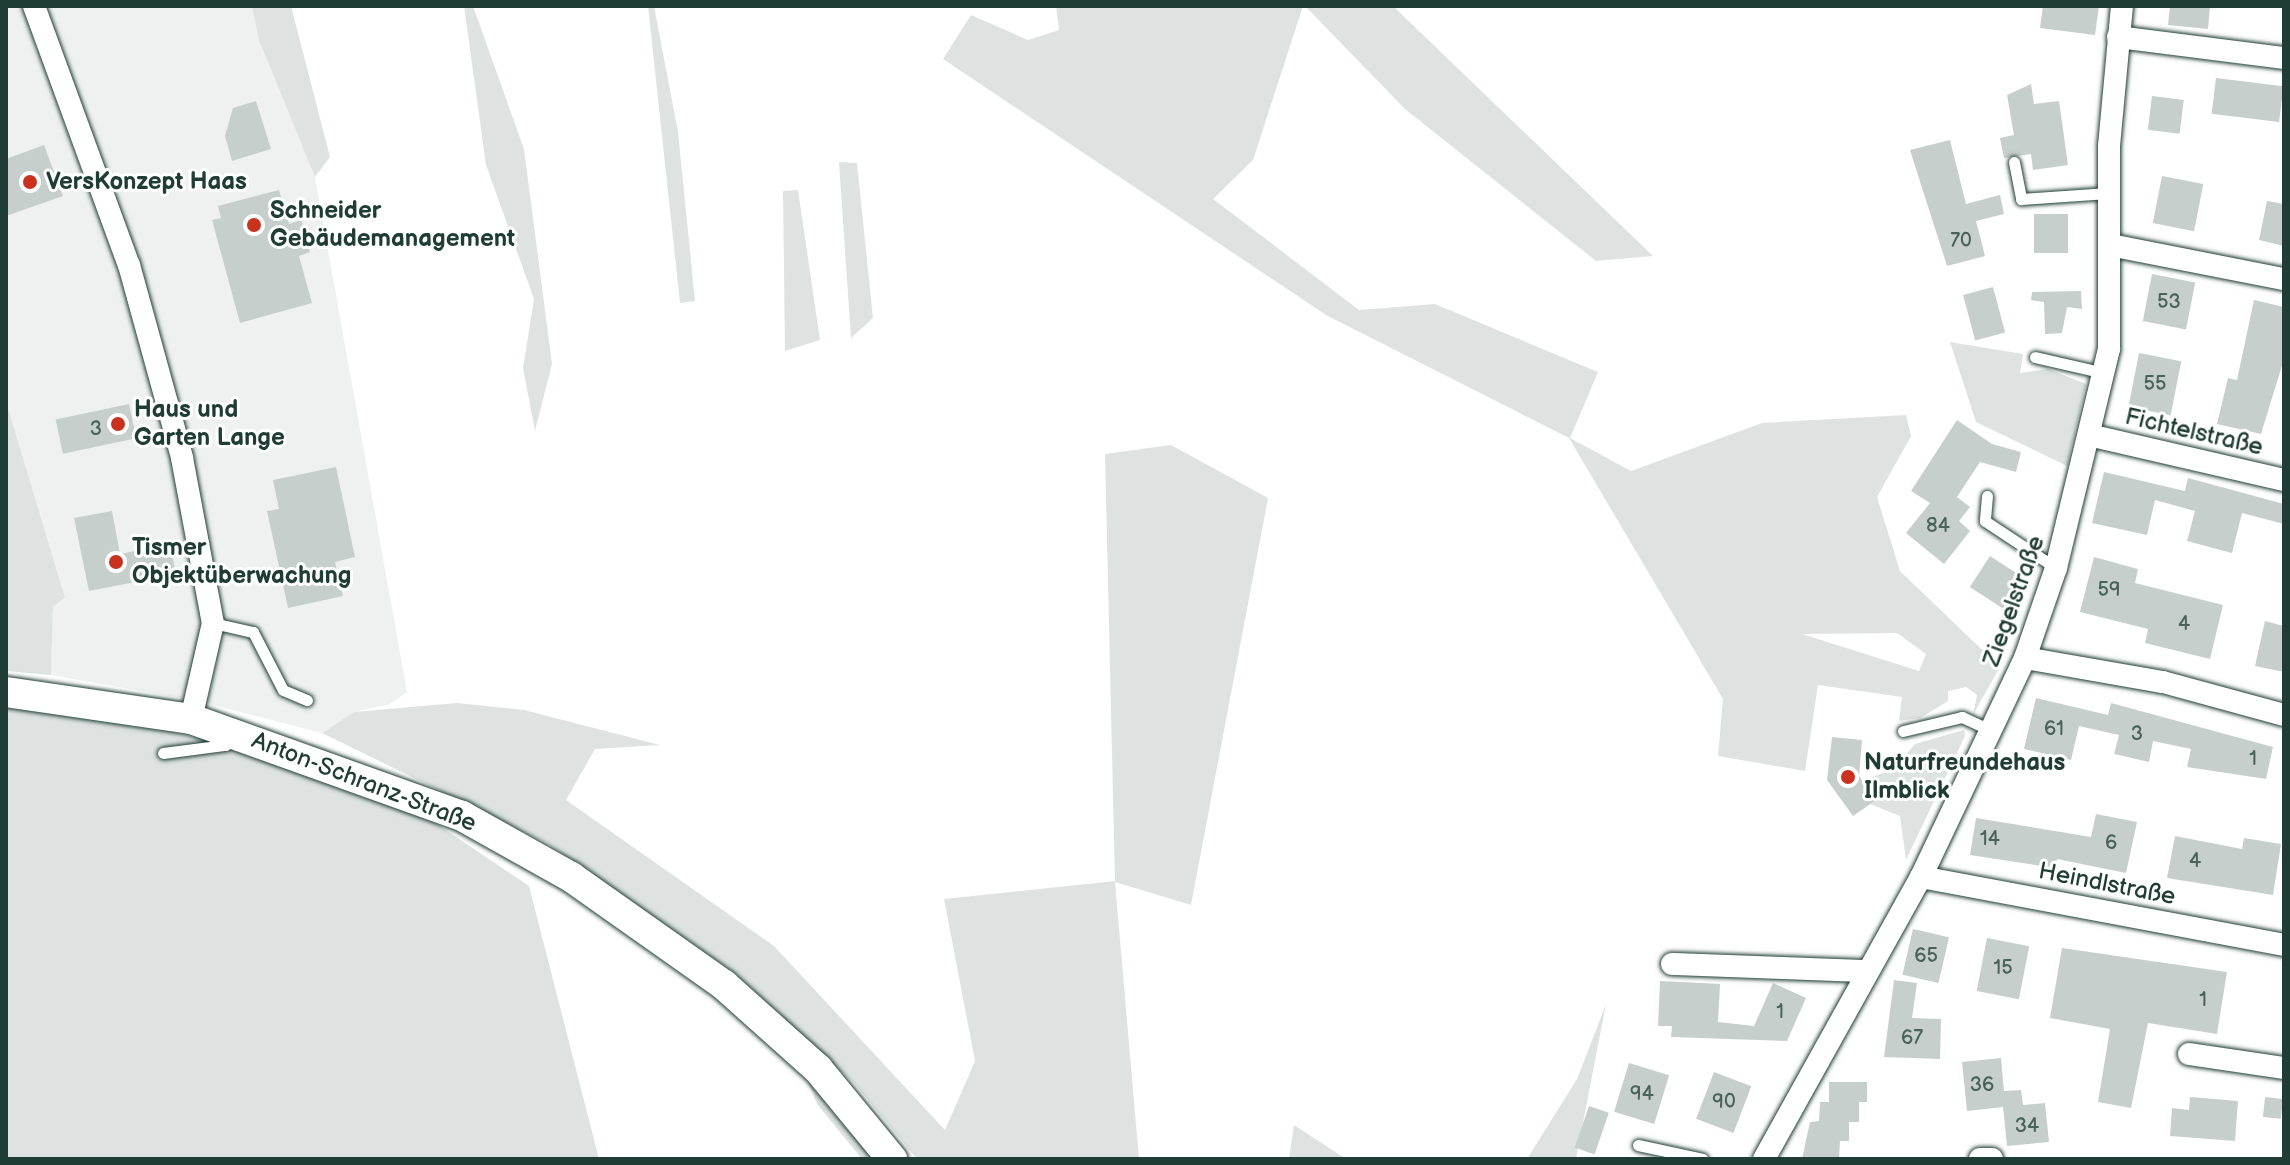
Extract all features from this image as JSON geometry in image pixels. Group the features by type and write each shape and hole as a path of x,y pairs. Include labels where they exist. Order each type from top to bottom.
{"main road":[{"name":"Anton-Schranz-Straße","path":"6,692 191,719 462,816 607,900 768,1021 892,1159"}],"street":[{"path":"34,6 152,341 213,623 191,719"},
{"name":"Ziegelstraße","path":"1764,1159 1921,877 2025,658 2056,568 2093,436 2106,373 2110,245 2108,193 2122,6"},
{"path":"2118,37 2284,58"},
{"path":"2110,245 2284,279"},
{"name":"Fichtelstraße","path":"2093,436 2284,480"},
{"path":"2025,658 2163,682 2284,715"},
{"name":"Heindlstraße","path":"1921,877 2284,945"},
{"path":"1672,964 1866,971"},
{"path":"2189,1054 2284,1068"},
{"path":"1980,1159 1992,1159"}],"lane":[{"path":"2014,162 2021,199 2108,193"},
{"path":"2035,357 2106,373"},
{"path":"1987,496 1985,521 2056,568"},
{"path":"213,623 253,632 283,690 307,700"},
{"path":"1903,731 1962,717 1990,730"},
{"path":"163,753 225,745 237,734"},
{"path":"1638,1145 1703,1159"}],"shaded area":[{"path":"6,6 266,6 315,177 407,692 390,704 354,712 322,733 198,701 51,675 53,607 65,596 6,401"},
{"path":"252,6 291,6 330,157 315,177 259,40"},
{"path":"464,6 473,6 524,149 552,364 535,431 523,368 534,299 486,165"},
{"path":"648,6 654,6 678,132 695,301 680,303"},
{"path":"1056,6 1303,6 1253,160 1213,199 1359,310 1435,304 1598,372 1570,438 1631,471 1762,423 1906,415 1911,436 1877,497 1900,571 2000,667 1973,715 1977,695 1966,687 1948,691 1948,701 1920,718 1899,721 1902,697 1818,685 1805,771 1718,756 1723,699 1569,438 1326,315 943,59 971,15 1028,40 1059,30","holes":["1897,633 1926,654 1919,671 1802,634"]},
{"path":"1305,6 1393,6 1653,256 1596,261 1405,109"},
{"path":"839,162 857,163 873,318 851,338"},
{"path":"798,190 820,340 785,351 783,191"},
{"path":"1950,342 2023,354 2020,373 2048,369 2086,384 2067,466 1976,422"},
{"path":"6,401 65,597 53,607 51,675 6,671"},
{"path":"1171,445 1268,498 1191,905 1115,882 1139,1159 917,1159 854,1083 736,974 547,843 322,733 354,712 457,703 524,710 660,745 595,749 566,800 774,946 945,1130 975,1061 944,899 1115,881 1105,454"},
{"path":"6,706 165,730 267,756 425,816 529,886 599,1159 6,1159"},
{"path":"1964,730 1965,736 1906,860 1900,816 1870,804 1876,799 1862,781 1893,769 1915,744"},
{"path":"1606,1004 1576,1159 1527,1159 1577,1079"},
{"path":"806,1076 883,1159 862,1159 817,1104"},
{"path":"1294,1125 1346,1159 1289,1159"}],"building":[{"path":"2043,6 2099,6 2095,35 2040,28"},
{"path":"2170,6 2210,6 2208,29 2168,25"},
{"path":"2216,78 2283,86 2279,122 2212,114"},
{"path":"2031,84 2034,104 2059,101 2068,165 2033,170 2031,154 2004,158 2000,138 2014,135 2007,95"},
{"path":"2152,96 2184,100 2180,134 2148,130"},
{"path":"256,101 271,149 232,161 225,136 233,108"},
{"path":"1950,140 1966,204 2000,195 2004,214 1976,221 1985,256 1947,266 1910,150"},
{"path":"44,145 63,196 6,216 6,159"},
{"path":"2162,176 2203,184 2194,231 2153,223"},
{"path":"279,190 289,224 301,220 310,252 299,256 312,303 240,323 212,220 221,218 218,206"},
{"path":"2267,201 2284,204 2284,246 2259,240"},
{"path":"2034,214 2068,214 2068,253 2034,253"},
{"path":"2152,274 2195,282 2186,330 2143,321"},
{"path":"1993,287 2005,332 1975,340 1963,295"},
{"path":"2081,291 2082,309 2067,307 2062,333 2045,334 2044,302 2031,300 2032,292"},
{"path":"2254,300 2284,307 2284,359 2261,434 2217,424 2228,378 2237,380"},
{"path":"2139,353 2181,361 2171,415 2129,407"},
{"path":"129,404 136,438 63,454 56,420"},
{"path":"1957,420 1992,444 2021,452 2016,472 1980,462 1957,497 1970,507 1959,521 1970,531 1944,564 1906,533 1930,503 1911,491"},
{"path":"336,467 355,557 335,562 343,596 288,608 267,511 279,509 273,480"},
{"path":"2104,472 2185,491 2188,478 2284,504 2284,524 2242,513 2232,553 2187,541 2195,511 2155,500 2147,535 2092,523"},
{"path":"112,511 120,554 170,544 176,574 89,591 74,518"},
{"path":"1990,556 2024,578 2003,609 1970,587"},
{"path":"2094,557 2138,569 2135,583 2223,605 2210,659 2145,643 2148,629 2080,612"},
{"path":"2265,621 2284,626 2284,672 2255,666"},
{"path":"2036,698 2108,715 2111,703 2273,747 2266,779 2187,767 2191,749 2153,741 2149,762 2114,754 2119,735 2079,726 2071,760 2024,749"},
{"path":"1832,737 1862,740 1859,776 1876,800 1853,816 1827,780"},
{"path":"2096,814 2137,822 2126,873 2057,859 2055,868 1970,855 1976,818 2091,837"},
{"path":"2175,836 2242,849 2244,838 2281,844 2273,895 2167,878"},
{"path":"1913,929 1949,937 1938,983 1902,975"},
{"path":"1987,938 2029,946 2019,999 1977,991"},
{"path":"2062,948 2227,972 2217,1034 2148,1023 2131,1108 2098,1102 2110,1029 2050,1018"},
{"path":"1894,980 1917,983 1912,1018 1941,1019 1940,1059 1884,1057"},
{"path":"1660,981 1720,984 1718,1022 1754,1026 1773,983 1806,998 1787,1041 1671,1037 1672,1026 1658,1026"},
{"path":"2001,1058 2004,1091 2021,1090 2023,1105 2045,1103 2049,1142 2007,1146 2003,1107 1967,1111 1962,1062"},
{"path":"1629,1063 1669,1075 1654,1124 1614,1112"},
{"path":"1714,1072 1751,1086 1733,1133 1696,1119"},
{"path":"1829,1082 1867,1082 1867,1102 1859,1102 1859,1122 1849,1122 1849,1141 1840,1141 1839,1159 1802,1159 1810,1122 1819,1121 1820,1102 1829,1102"},
{"path":"2190,1097 2238,1101 2235,1141 2170,1136 2172,1108 2189,1110"},
{"path":"2265,1097 2283,1099 2281,1119 2263,1117"},
{"path":"1589,1106 1609,1113 1595,1154 1575,1148"}],"place":[{"name":"VersKonzept Haas","path":"30,182"},
{"name":"Schneider Gebäudemanagement","path":"254,225"},
{"name":"Haus und Garten Lange","path":"118,424"},
{"name":"Tismer Objektüberwachung","path":"116,562"},
{"name":"Naturfreundehaus Ilmblick","path":"1848,777"}]}
